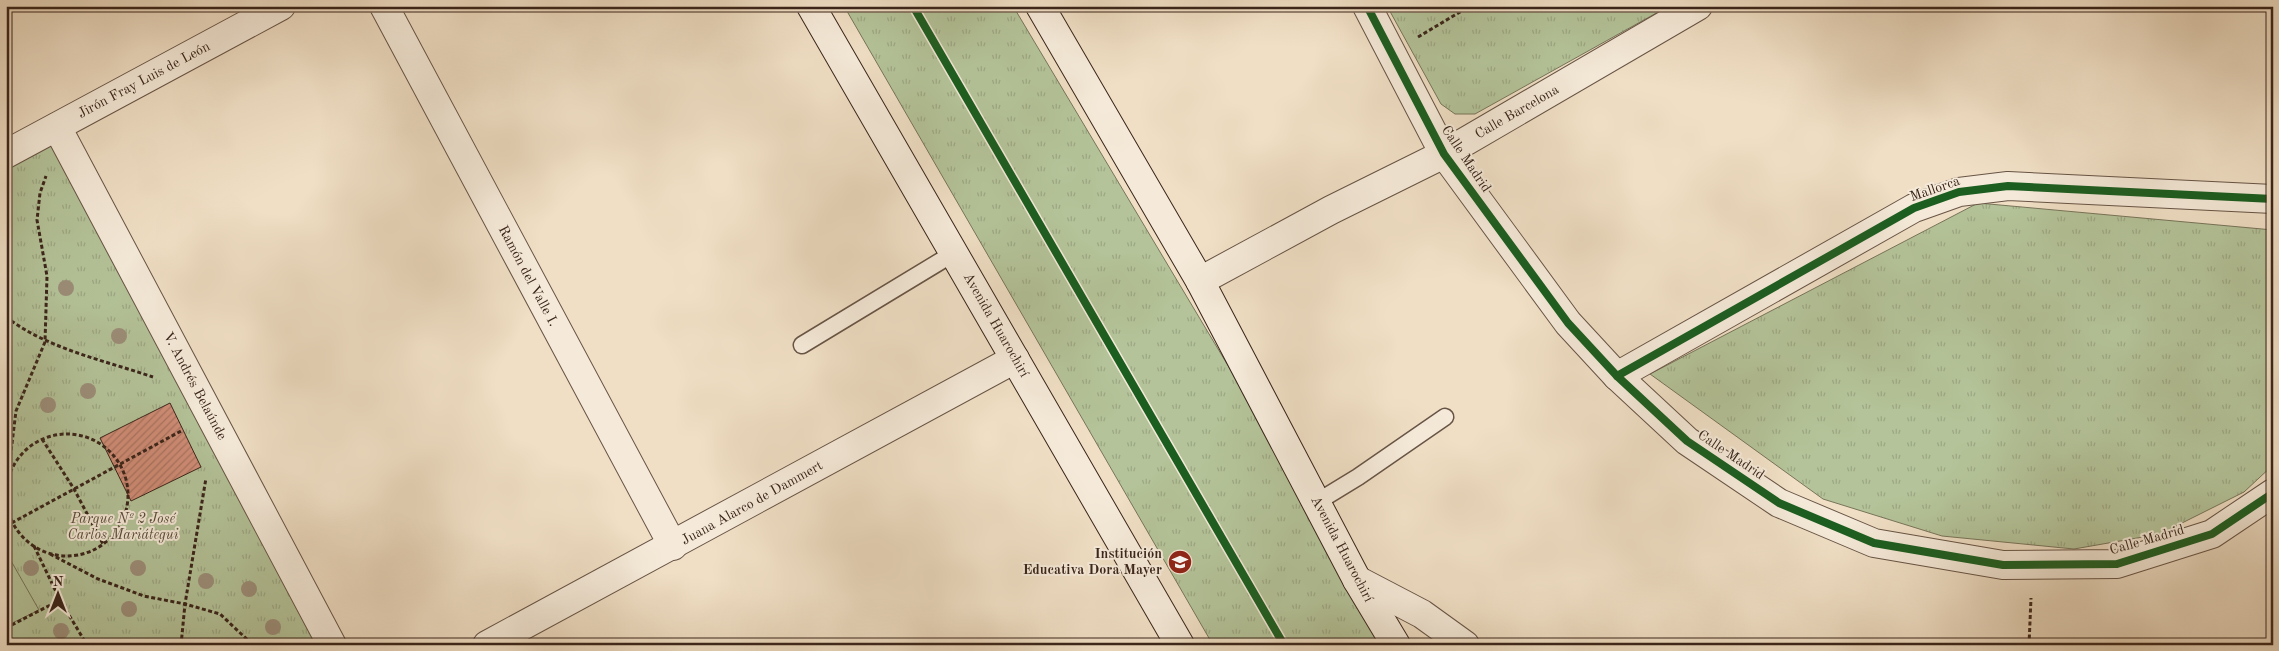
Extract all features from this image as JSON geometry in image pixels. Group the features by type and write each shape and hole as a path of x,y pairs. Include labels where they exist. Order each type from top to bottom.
{"street":[{"name":"Jirón Fray Luis de León","path":"6,154 62,135 281,6"},
{"name":"Ramón del Valle I.","path":"384,6 672,546"},
{"name":"Avenida Huarochirí","path":"810,6 1180,645"},
{"name":"Avenida Huarochirí","path":"1040,6 1200,281 1317,502 1356,580 1396,645"},
{"name":"Calle Madrid","path":"1367,6 1444,154 1568,322 1617,376 1687,441 1779,503 1874,543 2003,565 2117,564 2212,534 2273,493"},
{"name":"Calle Barcelona","path":"1200,281 1331,210 1444,154 1698,6"},
{"name":"V. Andrés Belaúnde","path":"62,135 332,645"},
{"name":"Mallorca","path":"1617,376 1914,208 1958,192 2008,186 2273,199"},
{"name":"Juana Alarco de Dammert","path":"488,645 1015,360"},
{"path":"1356,580 1422,614 1466,645"}],"lane":[{"path":"802,345 954,253"},
{"path":"1317,502 1358,477 1445,417"}],"path":[{"path":"1417,37 1470,6"},
{"path":"62,135 40,193 37,220 47,276 45,342 16,411 6,489 7,506 18,531 34,546 98,579 144,596 185,604 220,614 253,645"},
{"path":"6,316 23,330 45,342 158,378"},
{"path":"6,526 184,430 187,437"},
{"path":"6,489 10,474 18,459 42,439 56,435 86,437 111,452 120,464 126,478 128,492 127,507 119,528 103,544 87,552 69,556 51,553 34,546"},
{"path":"42,439 74,488 103,544"},
{"path":"181,645 185,604 206,476"},
{"path":"34,546 60,600 87,645"},
{"path":"2029,645 2034,565"},
{"path":"6,628 60,600"}],"green space":[{"path":"844,6 1013,6 1395,645 1213,645"},
{"path":"1387,6 1669,6 1475,114 1455,114 1441,104"},
{"name":"Parque Nº 2 José Carlos Mariátegui","path":"51,144 319,645 6,645 6,167"},
{"path":"1978,203 2273,230 2273,465 2244,492 2160,534 2074,549 1942,536 1823,499 1650,374"},
{"path":"6,552 39,610 6,626"}],"building":[{"path":"170,403 201,467 131,501 100,438"}],"cycle path":[{"path":"913,6 1284,645"},
{"path":"1367,6 1444,154 1568,323 1617,376 1687,441 1779,503 1874,543 2003,565 2117,564 2212,534 2273,493"},
{"path":"1617,376 1914,208 1959,192 2008,186 2273,199"}],"place":[{"name":"Institución Educativa Dora Mayer","path":"1180,562"}]}
